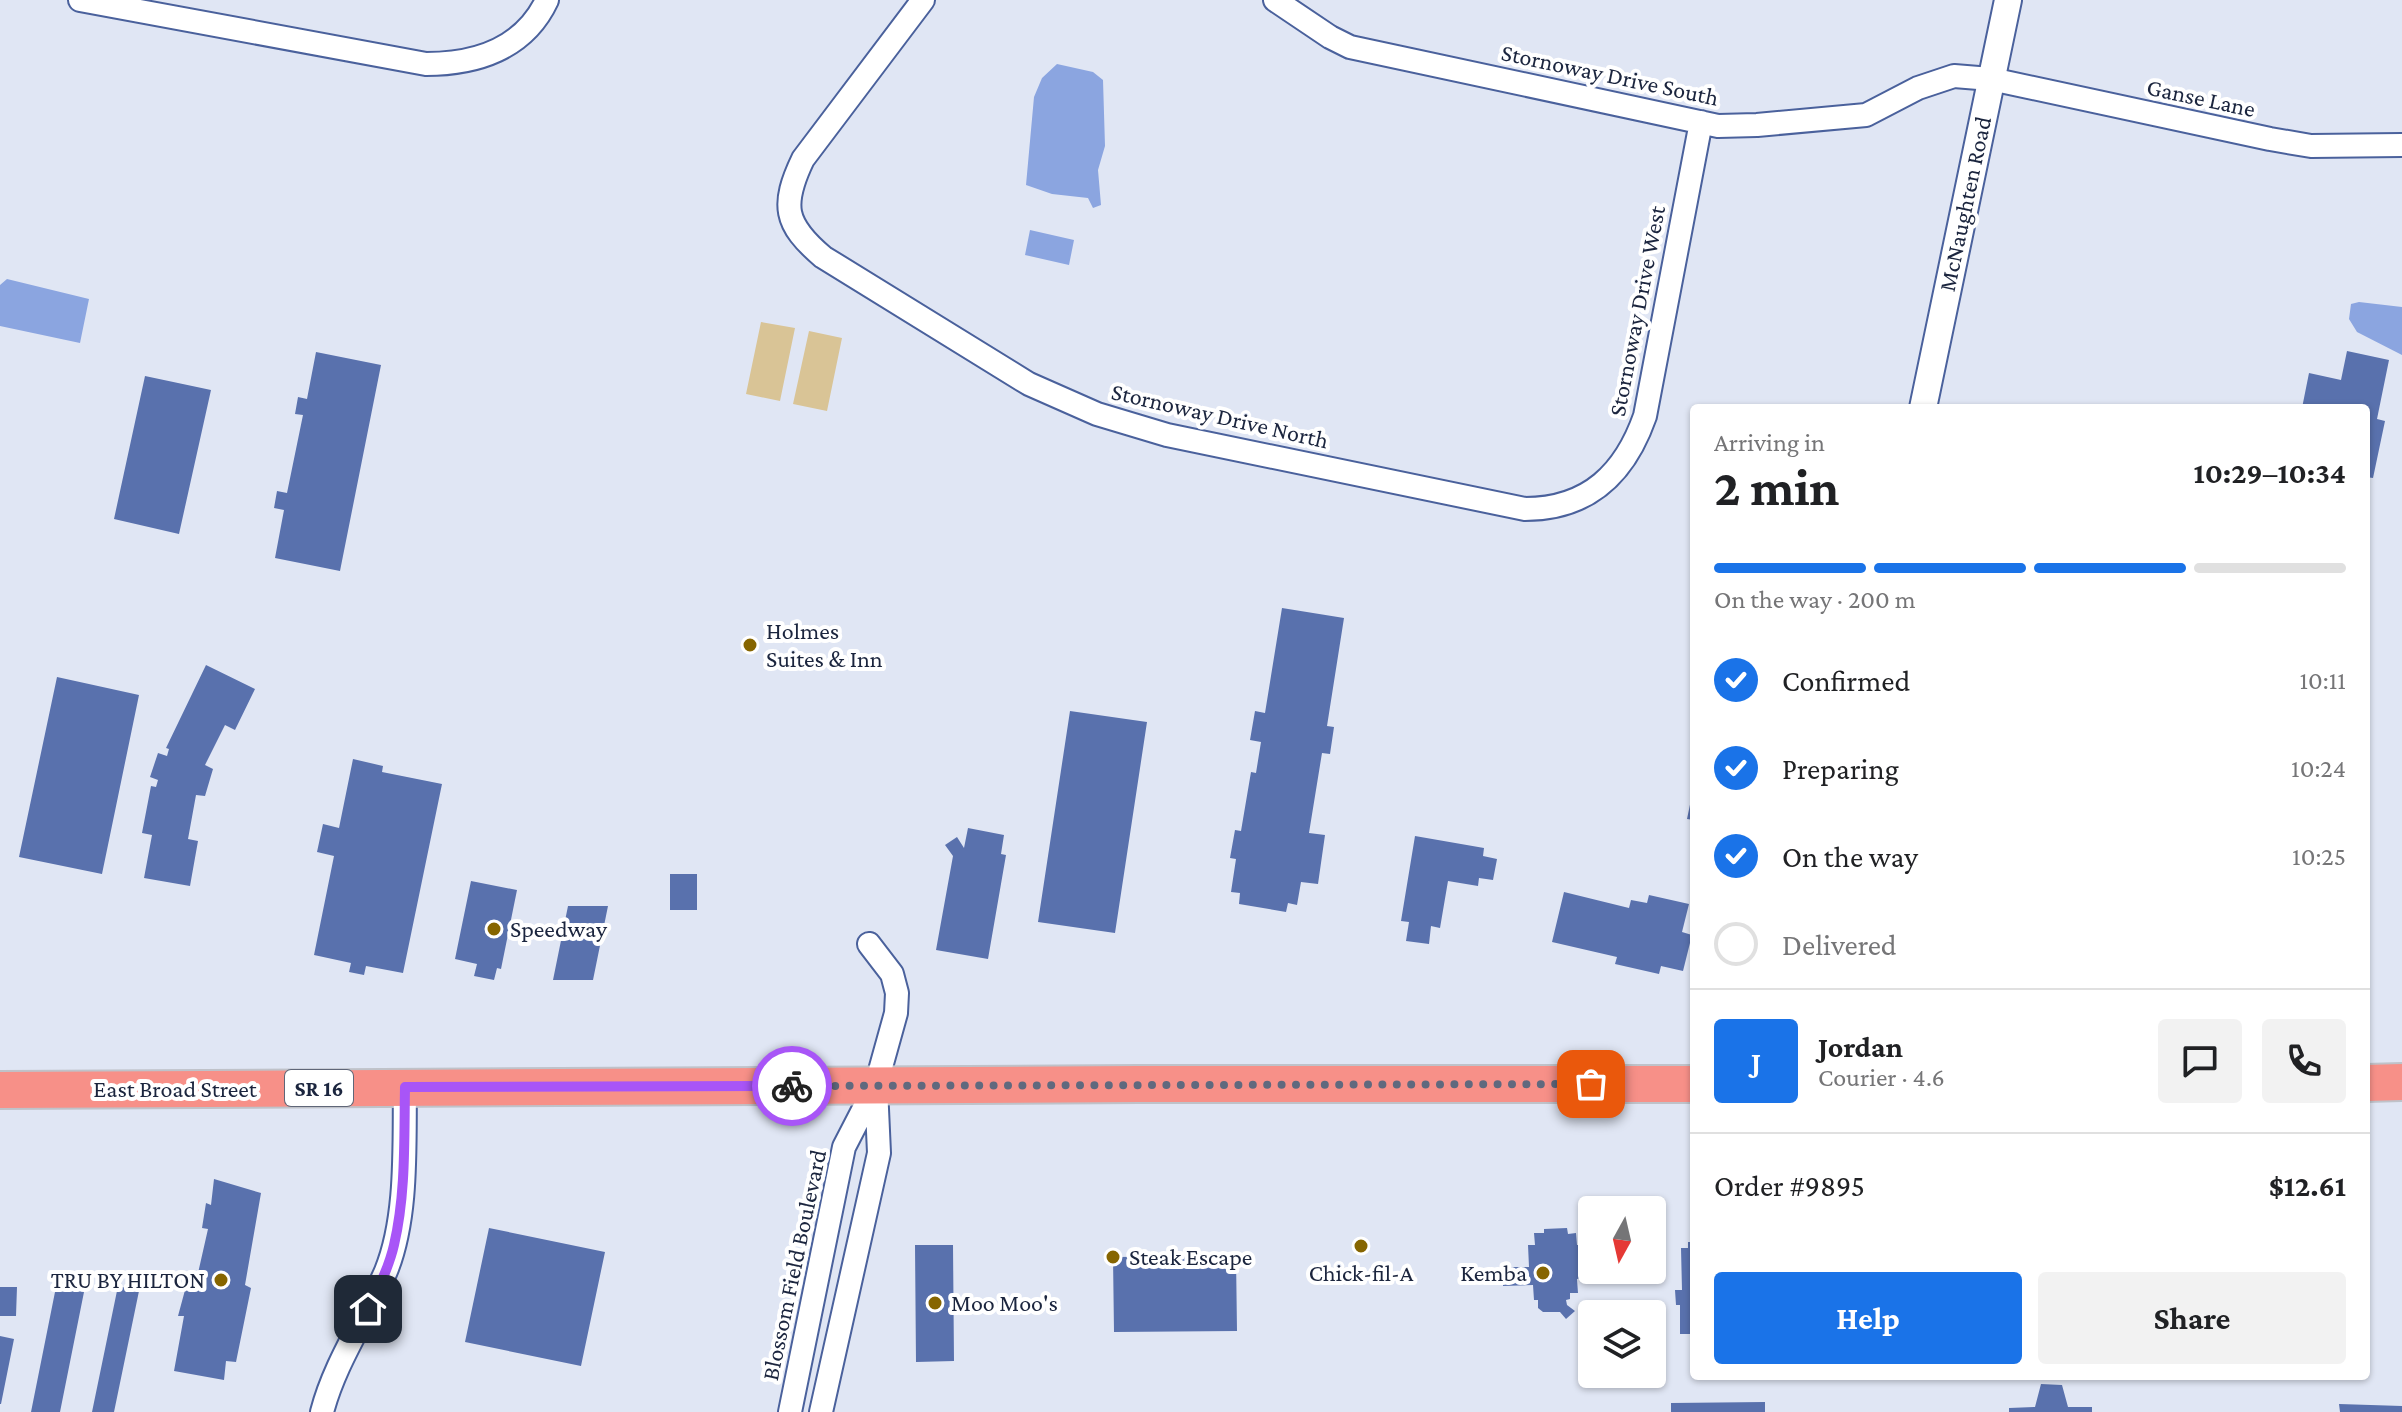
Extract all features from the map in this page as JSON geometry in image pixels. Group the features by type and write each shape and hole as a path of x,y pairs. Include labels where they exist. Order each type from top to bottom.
{"highway":[{"path":"2370,1083 2402,1082"},
{"name":"East Broad Street","path":"0,1090 1690,1084"}],"street":[{"path":"80,0 426,64 475,60 519,38 547,0"},
{"name":"Stornoway Drive North","path":"923,0 803,159 790,185 793,224 802,239 823,257 1029,384 1086,410 1133,426 1525,509 1550,509 1571,503 1591,492"},
{"name":"Stornoway Drive South","path":"1275,0 1350,47 1718,126 1866,115 1918,88 1954,76 1991,79"},
{"name":"McNaughten Road","path":"1924,404 2008,0"},
{"name":"Ganse Lane","path":"1991,79 2311,146 2402,145"},
{"name":"Stornoway Drive West","path":"1591,492 1626,459 1645,416 1701,122"},
{"path":"821,1412 879,1153 876,1085 896,1013 897,993 892,974 869,944"},
{"name":"Blossom Field Boulevard","path":"790,1412 844,1147 876,1085"},
{"path":"322,1412 333,1380 394,1247 404,1164 405,1087"}],"shaded area":[{"path":"761,322 795,328 780,401 746,394"},
{"path":"809,331 842,338 827,411 793,404"}],"water":[{"path":"1057,64 1093,72 1103,80 1105,146 1098,170 1101,205 1093,208 1088,198 1052,194 1026,185 1034,97 1042,78"},
{"path":"1030,230 1074,240 1069,265 1025,255"},
{"path":"7,279 89,299 80,343 0,326 0,285"},
{"path":"2359,302 2402,307 2402,355 2357,332 2349,319 2351,304"}],"building":[{"path":"2347,351 2389,360 2377,419 2385,421 2373,478 2370,478 2370,404 2303,404 2309,373 2341,380"},
{"path":"316,352 381,365 340,571 275,558 284,510 274,508 277,491 287,493 303,415 295,414 298,397 307,399"},
{"path":"145,376 211,390 179,534 114,519"},
{"path":"1282,608 1344,618 1327,726 1334,727 1330,754 1322,753 1309,833 1325,835 1318,884 1301,882 1297,905 1288,903 1286,912 1239,904 1240,893 1231,892 1236,859 1230,858 1235,830 1241,831 1251,772 1256,773 1261,742 1250,740 1255,711 1265,713"},
{"path":"206,665 255,689 235,730 225,725 205,765 213,769 205,796 196,795 188,839 198,841 190,886 144,878 152,835 142,833 151,786 156,787 158,780 150,777 158,753 167,756 169,749 166,748"},
{"path":"57,677 139,695 102,874 19,857"},
{"path":"1070,711 1147,722 1115,933 1038,922"},
{"path":"353,759 383,766 382,772 442,784 403,973 366,966 364,975 349,972 351,963 314,955 334,856 317,852 323,824 339,828"},
{"path":"968,828 1004,835 1001,854 1006,855 988,959 936,950 953,856 945,845 957,837 964,848"},
{"path":"1415,836 1484,848 1483,856 1497,859 1493,880 1479,878 1478,886 1448,881 1440,928 1431,926 1429,944 1406,941 1409,922 1401,921"},
{"path":"670,874 697,874 697,910 670,910"},
{"path":"471,881 517,890 501,969 497,968 494,980 474,976 477,964 455,959"},
{"path":"1564,892 1629,908 1631,900 1647,903 1649,895 1689,904 1682,932 1690,934 1690,943 1683,971 1661,966 1659,974 1615,964 1617,957 1552,942"},
{"path":"568,906 608,906 593,980 553,980"},
{"name":"TRU BY HILTON","path":"214,1179 261,1193 245,1285 251,1288 236,1362 226,1361 224,1380 174,1371 184,1316 178,1316 188,1279 196,1282 208,1229 202,1228 206,1203 211,1205"},
{"path":"489,1228 605,1252 581,1366 465,1342"},
{"name":"Kemba","path":"1567,1228 1568,1234 1576,1233 1578,1293 1570,1293 1570,1299 1566,1300 1575,1311 1566,1319 1560,1312 1543,1312 1538,1308 1533,1285 1503,1286 1502,1267 1529,1267 1528,1245 1535,1245 1534,1233 1544,1233 1544,1229"},
{"path":"1690,1242 1690,1334 1680,1334 1680,1305 1676,1305 1675,1290 1682,1290 1681,1248 1688,1248"},
{"name":"Moo Moo's","path":"915,1245 953,1245 954,1361 916,1362"},
{"path":"1236,1256 1237,1331 1114,1332 1113,1257"},
{"path":"118,1286 139,1291 114,1412 92,1412"},
{"path":"0,1287 17,1287 16,1316 0,1316"},
{"path":"56,1287 84,1292 60,1412 31,1412"},
{"path":"0,1336 14,1339 1,1404 0,1404"},
{"path":"2041,1384 2062,1385 2068,1407 2092,1407 2092,1412 2009,1412 2009,1408 2035,1407"},
{"path":"1765,1402 1765,1412 1671,1412 1671,1403"},
{"path":"2339,1404 2402,1406 2402,1412 2340,1412"}],"way so far":[{"path":"792,1086 1591,1084"}],"place":[{"name":"Holmes Suites & Inn","path":"750,645"},
{"name":"Speedway","path":"494,929"},
{"name":"Chick-fil-A","path":"1361,1246"},
{"name":"Steak Escape","path":"1113,1257"},
{"name":"Kemba","path":"1543,1273"},
{"name":"TRU BY HILTON","path":"221,1280"},
{"name":"Moo Moo's","path":"935,1303"}],"route":[{"path":"368,1309 386,1270 398,1226 404,1164 405,1087 792,1086"}]}
